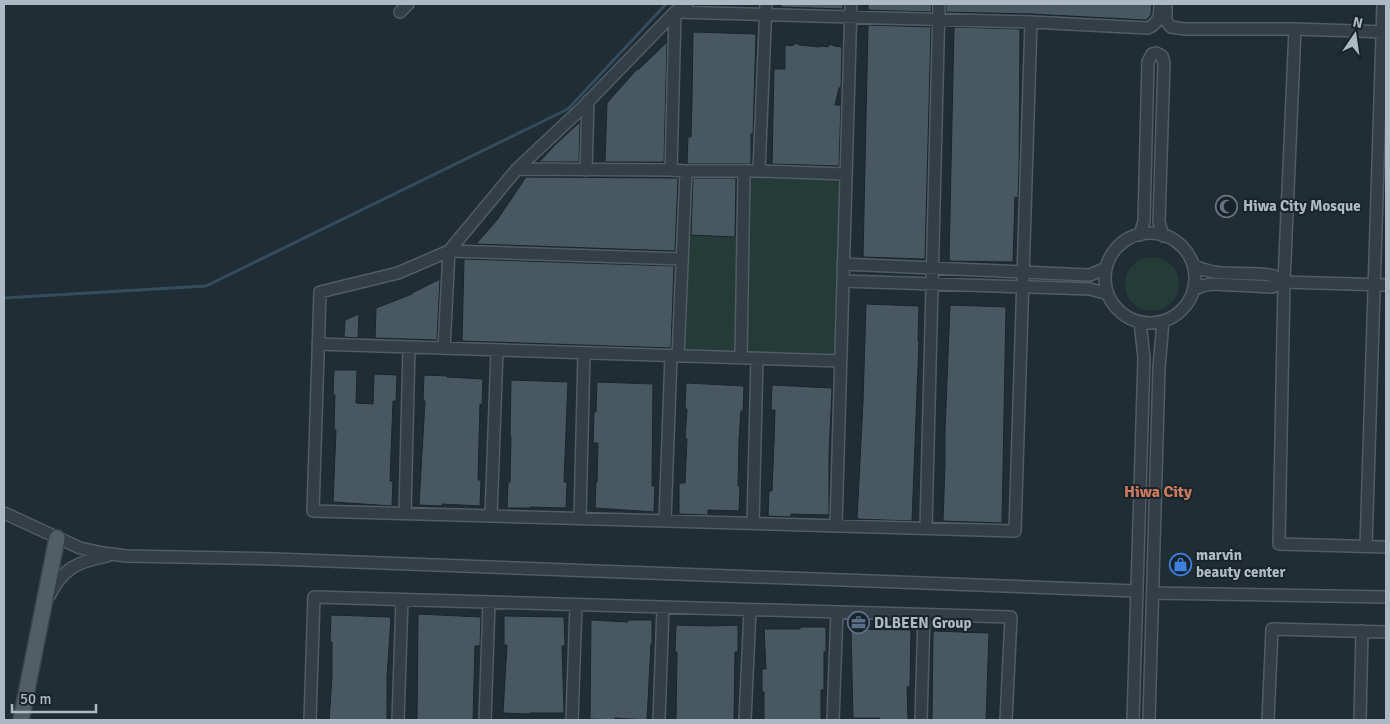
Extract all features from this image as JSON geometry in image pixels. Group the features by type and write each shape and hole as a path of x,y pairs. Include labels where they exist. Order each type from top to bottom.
{"main road":[{"path":"21,720 57,538"}],"street":[{"path":"444,348 449,251 517,169 588,101 675,12 687,4"},
{"path":"836,526 851,4"},
{"path":"926,528 939,4"},
{"path":"675,12 766,9 850,17 1031,22 1148,28 1155,25 1159,18 1160,4"},
{"path":"1166,4 1166,21 1172,27 1185,29 1295,29 1384,32"},
{"path":"1366,546 1384,32 1383,4"},
{"path":"758,171 766,9"},
{"path":"671,170 675,12"},
{"path":"682,259 449,251 398,273 320,292 313,511 1015,531 1031,22"},
{"path":"1295,29 1284,282 1279,544 1386,547"},
{"path":"1140,234 1144,221 1148,62 1152,54 1156,53 1162,56 1164,63 1158,222 1163,236"},
{"path":"586,170 588,101"},
{"path":"517,169 758,171 846,174"},
{"path":"665,521 686,171"},
{"path":"741,358 744,172"},
{"path":"1144,221 1146,225 1151,226 1156,226 1158,222"},
{"path":"1140,234 1163,236 1173,240 1188,255 1193,265 1195,278 1193,290 1189,300 1173,316 1162,321 1140,322 1126,316 1118,309 1108,294 1105,284 1106,268 1114,251 1126,241 1140,234"},
{"path":"843,264 1090,275 1106,268"},
{"path":"1193,265 1202,270 1212,272 1272,275 1284,282"},
{"path":"843,280 1090,289 1108,294"},
{"path":"1193,290 1212,284 1272,287 1284,282 1386,285"},
{"path":"1149,720 1162,321"},
{"path":"1133,720 1144,358 1140,322"},
{"path":"318,344 840,361"},
{"path":"405,514 409,347"},
{"path":"491,516 497,350"},
{"path":"580,518 584,353"},
{"path":"752,523 757,358"},
{"path":"4,513 80,548 113,554 152,557 275,559 1137,591"},
{"path":"42,612 56,582 68,569 89,560 113,554"},
{"path":"1153,593 1386,597"},
{"path":"310,720 314,597 1010,617 1006,720"},
{"path":"398,720 402,600"},
{"path":"485,720 489,602"},
{"path":"572,720 576,605"},
{"path":"659,720 663,607"},
{"path":"745,720 750,610"},
{"path":"834,720 837,612"},
{"path":"921,720 924,615"},
{"path":"1268,720 1272,629 1386,632"},
{"path":"1360,720 1362,632"}],"green space":[{"path":"750,176 840,179 835,356 746,353"},
{"path":"688,235 738,237 735,353 684,351"},
{"path":"1152,257 1162,259 1171,265 1177,274 1179,284 1177,294 1171,303 1162,309 1152,311 1142,309 1133,303 1127,294 1125,284 1127,274 1133,265 1142,259"}],"building":[{"path":"781,4 843,4 843,9 781,7"},
{"path":"868,4 932,4 931,12 868,10"},
{"path":"946,4 1152,4 1151,15 1146,20 946,12"},
{"path":"868,25 931,27 925,259 863,257"},
{"path":"954,27 1020,29 1019,166 1018,198 1015,197 1013,262 949,261"},
{"path":"693,32 756,34 751,164 687,164 688,137 691,137"},
{"path":"667,42 664,162 605,162 607,103 638,68 638,70"},
{"path":"796,43 820,47 828,47 830,44 842,47 841,87 839,88 835,105 841,105 839,166 772,164 774,69 785,69 785,45 792,46"},
{"path":"580,122 579,162 539,162 555,145"},
{"path":"526,177 678,178 675,251 476,244 497,220"},
{"path":"693,178 736,178 735,237 691,235"},
{"path":"464,259 674,266 671,348 462,341"},
{"path":"440,279 437,340 375,338 376,308 412,294"},
{"path":"866,304 919,306 912,521 857,519"},
{"path":"950,305 1006,307 1002,523 943,521"},
{"path":"359,314 358,338 344,337 345,320"},
{"path":"334,370 357,370 356,403 373,404 374,374 397,375 396,401 393,401 390,481 393,481 392,506 333,502 336,430 334,430"},
{"path":"424,375 483,379 482,405 480,404 478,480 481,480 480,506 419,505 425,401 423,401"},
{"path":"511,380 568,382 564,482 567,482 566,508 507,508 508,482 510,482"},
{"path":"597,382 653,384 652,486 655,486 654,512 595,508 598,443 593,443"},
{"path":"686,383 744,386 739,440 739,511 708,510 708,515 679,514 679,483 685,483 687,439 685,439"},
{"path":"772,385 832,388 829,515 791,514 791,517 768,516 769,491 772,491 775,410 771,410"},
{"path":"418,614 481,617 480,646 475,646 473,720 417,720"},
{"path":"331,615 391,617 387,677 387,720 329,720 332,677"},
{"path":"504,616 564,617 565,646 562,646 564,713 503,713 507,645 504,645"},
{"path":"591,620 628,622 628,620 652,620 647,720 590,719"},
{"path":"676,625 738,625 738,652 735,652 734,720 676,720"},
{"path":"800,627 826,627 824,690 821,690 821,720 764,720 762,669 766,669 764,629 800,629"},
{"path":"851,629 911,630 910,687 907,687 908,720 853,718"},
{"path":"933,631 989,633 986,720 932,720"}],"waterway":[{"path":"4,298 206,286 568,109 666,4"}],"place":[{"name":"Hiwa City Mosque","path":"1227,206"},
{"name":"marvin beauty center","path":"1180,564"},
{"name":"DLBEEN Group","path":"858,623"}],"district":[{"name":"Hiwa City","path":"1158,491"}]}
